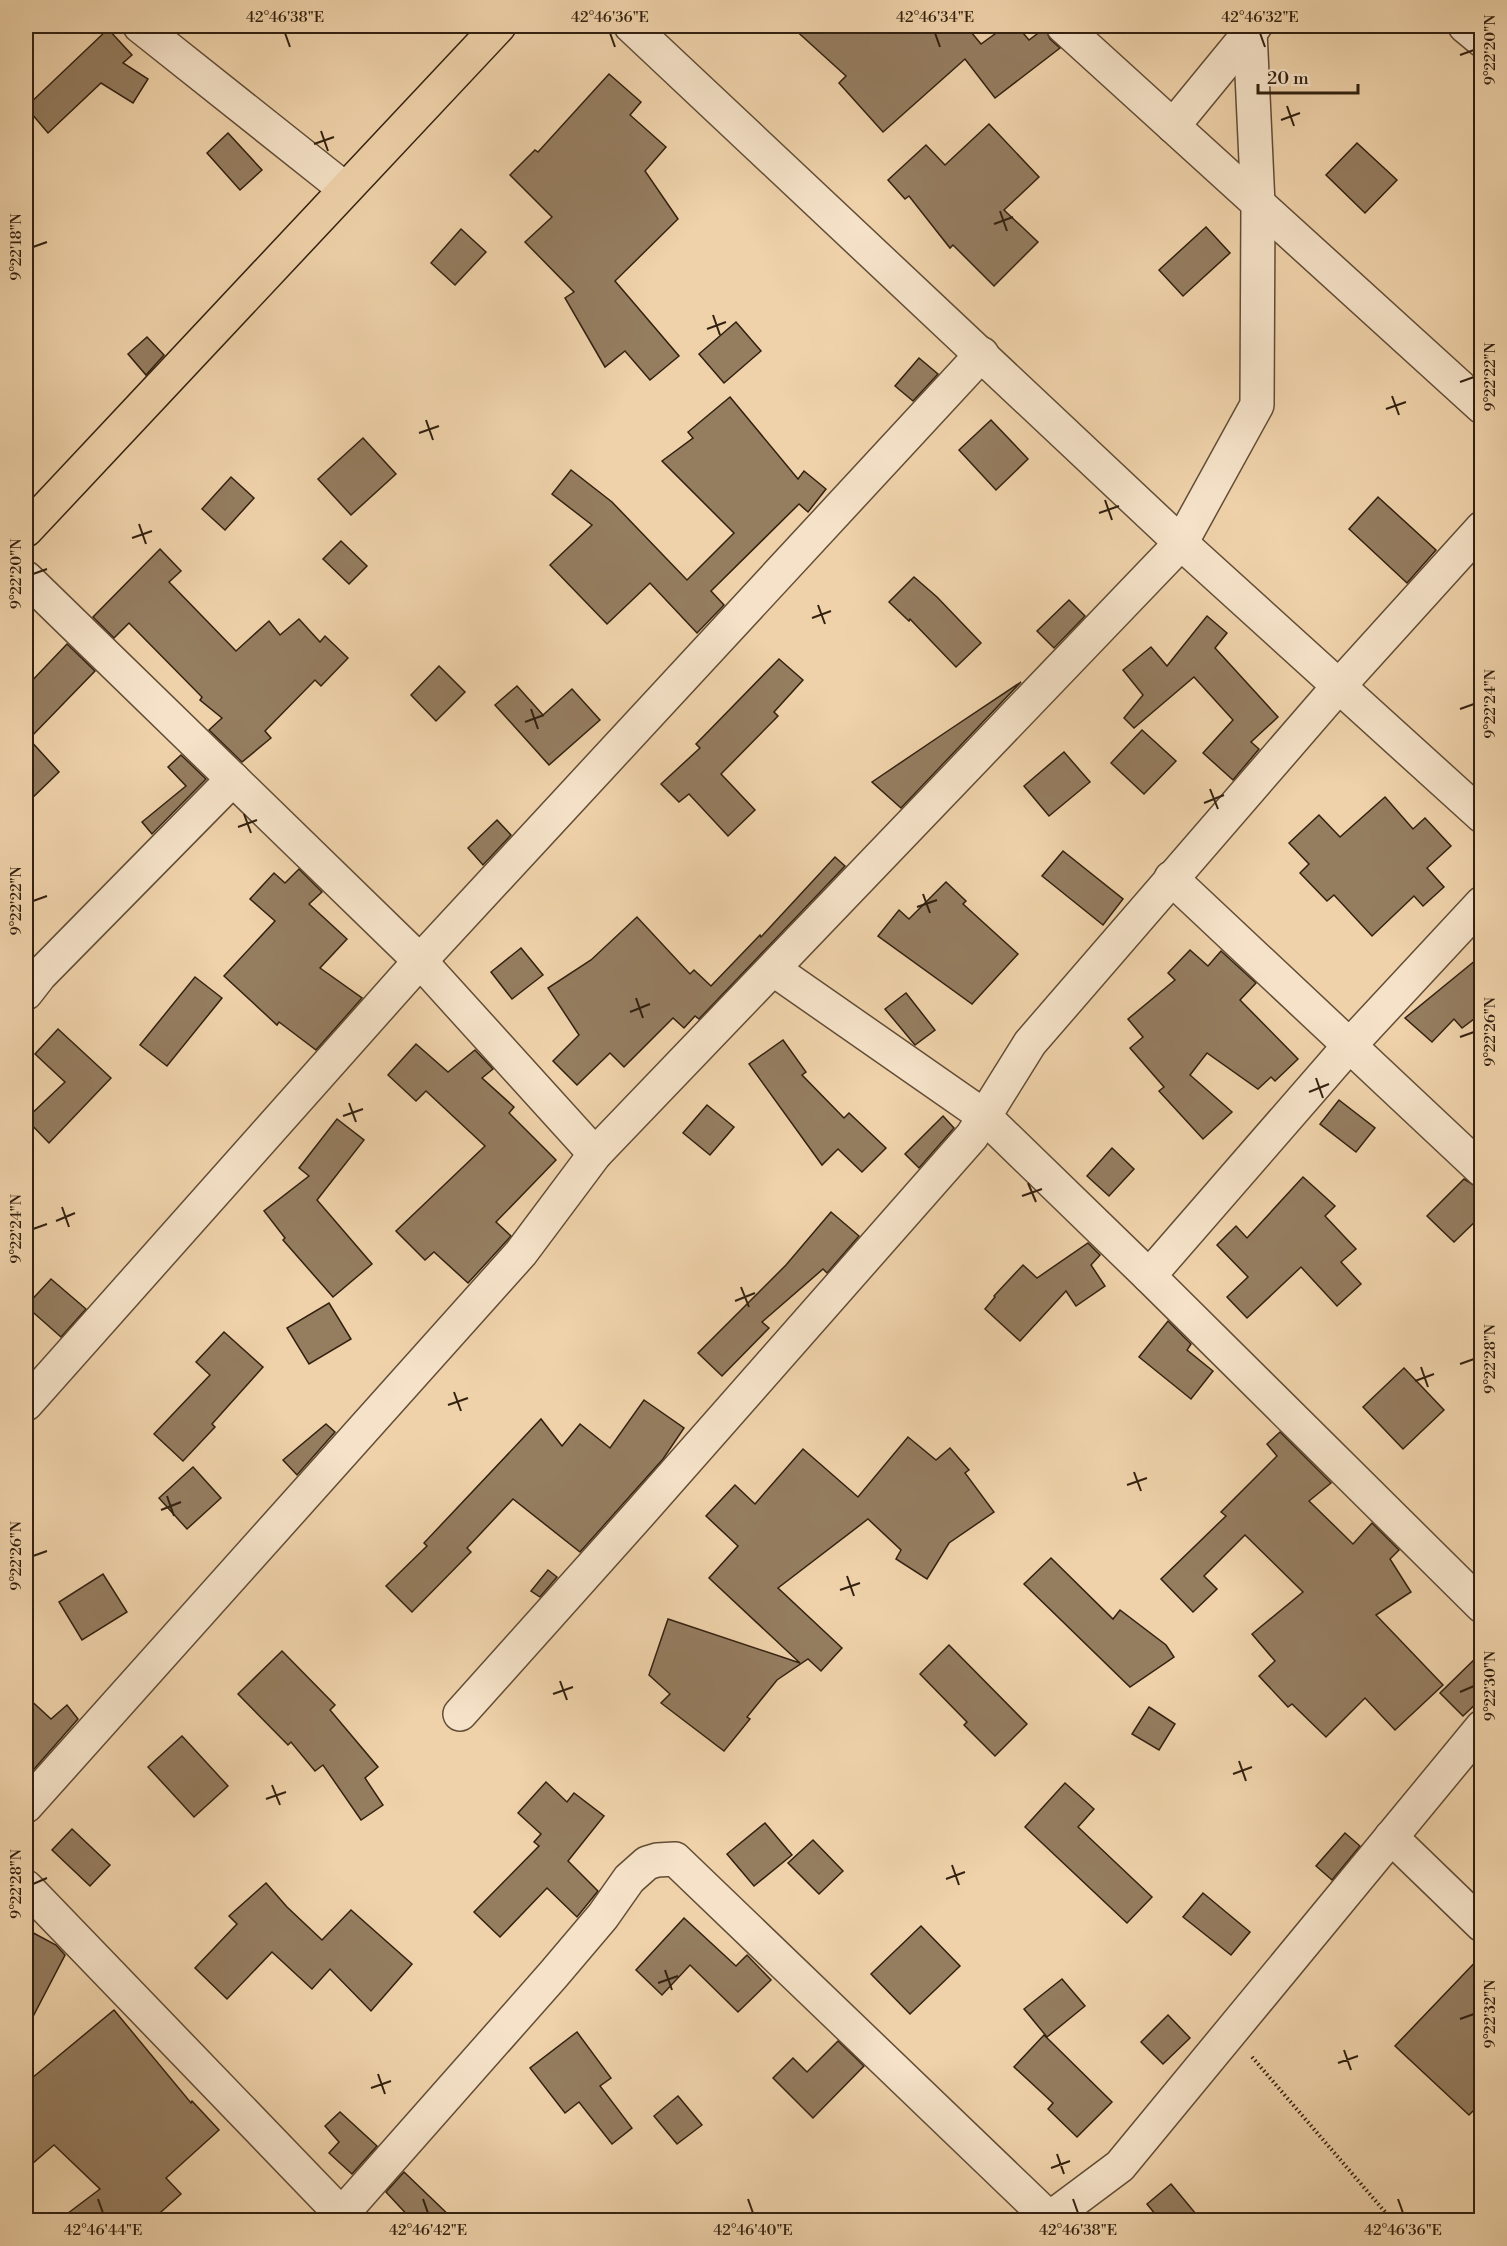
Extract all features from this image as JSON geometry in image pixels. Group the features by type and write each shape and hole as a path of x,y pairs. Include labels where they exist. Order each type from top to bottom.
{"main road":[{"path":"26,530 499,26"}],"street":[{"path":"140,26 345,189"},
{"path":"631,26 1181,543 1482,816"},
{"path":"1063,26 1482,407"},
{"path":"1465,26 1482,40"},
{"path":"1173,126 1252,28"},
{"path":"26,1806 521,1253 595,1154 1181,543 1257,405 1258,204 1252,28"},
{"path":"26,1404 420,961 982,354"},
{"path":"460,1714 964,1144 1030,1043 1338,687 1482,528"},
{"path":"26,578 420,961 595,1154"},
{"path":"26,993 40,975 233,779"},
{"path":"1171,878 1482,1170"},
{"path":"1149,1276 1349,1046 1482,903"},
{"path":"773,969 984,1116 1482,1606"},
{"path":"26,1887 344,2218 603,1916 629,1879 647,1863 675,1859 1048,2220 1120,2166 1482,1727"},
{"path":"1391,1837 1482,1925"}],"path":[{"path":"1231,2033 1392,2220"}],"building":[{"path":"791,26 966,26 981,44 1006,26 1017,26 1029,40 1045,28 1050,39 1060,48 995,98 965,59 883,132 839,83 846,76"},
{"path":"108,29 132,55 123,63 148,79 133,103 101,83 48,133 26,107"},
{"path":"609,74 641,102 630,115 666,147 645,171 678,219 615,281 679,356 650,380 625,351 605,367 565,298 574,292 525,242 552,217 510,175 535,150 538,152"},
{"path":"989,124 1039,177 1004,210 1038,242 994,286 953,245 950,248 909,196 905,199 888,180 926,145 945,165"},
{"path":"228,133 262,170 240,190 207,153"},
{"path":"1357,143 1397,180 1365,213 1326,175"},
{"path":"1206,227 1230,253 1183,296 1159,270"},
{"path":"461,229 486,252 455,285 431,263"},
{"path":"736,322 761,351 724,383 699,354"},
{"path":"147,337 164,355 146,375 128,354"},
{"path":"919,358 938,374 913,401 895,386"},
{"path":"730,397 798,479 804,471 826,489 808,512 799,504 711,591 724,605 697,633 650,583 607,624 550,565 592,525 552,494 571,470 612,502 687,580 734,533 662,461 693,438 688,432"},
{"path":"991,420 1028,459 996,490 959,450"},
{"path":"363,438 396,474 351,515 318,479"},
{"path":"231,477 254,498 225,530 202,509"},
{"path":"1378,497 1436,550 1407,583 1349,529"},
{"path":"341,541 367,566 349,584 323,559"},
{"path":"160,549 181,571 169,582 236,651 269,621 280,635 299,619 320,642 325,636 348,658 321,686 315,680 265,731 271,738 242,762 209,730 222,718 200,700 202,697 129,623 114,638 93,617"},
{"path":"914,577 937,597 981,643 956,667 910,619 909,621 889,602"},
{"path":"1069,600 1085,616 1054,648 1037,631"},
{"path":"1207,616 1227,633 1215,648 1278,717 1251,742 1259,749 1233,780 1203,753 1233,720 1194,677 1134,728 1124,718 1143,695 1123,670 1151,647 1167,666"},
{"path":"67,644 95,671 29,739 59,772 26,804 26,687"},
{"path":"779,659 803,680 774,712 778,716 721,774 755,810 728,836 689,794 679,802 661,784 700,748 696,744"},
{"path":"439,666 465,692 436,721 411,695"},
{"path":"1021,682 901,808 872,782 946,732"},
{"path":"517,686 543,715 572,689 600,720 549,765 495,705"},
{"path":"1142,730 1176,761 1144,794 1111,763"},
{"path":"1064,752 1090,782 1049,816 1024,786"},
{"path":"181,755 206,779 152,834 142,822 186,786 168,767"},
{"path":"1385,797 1413,829 1425,818 1451,846 1427,868 1444,887 1423,906 1414,896 1372,936 1334,895 1327,901 1300,873 1309,864 1289,843 1319,815 1340,837"},
{"path":"497,820 511,835 483,865 468,848"},
{"path":"1063,851 1123,899 1103,925 1042,876"},
{"path":"835,857 845,866 699,1019 695,1016 684,1028 673,1018 624,1067 610,1053 577,1085 553,1061 579,1035 548,988 591,960 637,917 690,974 694,970 711,986 760,935 761,937"},
{"path":"299,869 322,892 309,904 347,939 320,968 362,998 316,1050 279,1022 277,1025 224,976 275,921 250,899 274,873 285,883"},
{"path":"946,882 966,901 963,904 1018,954 972,1004 878,936 899,910 909,919"},
{"path":"521,948 543,975 512,999 491,972"},
{"path":"1190,950 1208,966 1221,951 1256,983 1240,1000 1298,1059 1275,1081 1271,1077 1258,1089 1207,1053 1190,1075 1232,1112 1203,1139 1159,1091 1164,1087 1130,1048 1143,1037 1128,1019 1175,980 1168,973"},
{"path":"1482,955 1482,1013 1462,1028 1454,1019 1432,1042 1405,1018"},
{"path":"195,977 222,998 167,1066 140,1045"},
{"path":"906,993 935,1030 915,1045 885,1009"},
{"path":"58,1029 111,1078 49,1143 26,1119 65,1082 35,1054"},
{"path":"783,1040 806,1072 802,1075 844,1118 849,1113 886,1148 862,1172 838,1149 822,1165 749,1064"},
{"path":"416,1044 448,1072 475,1050 493,1069 482,1078 514,1107 509,1113 556,1160 496,1222 511,1236 468,1283 434,1252 425,1260 396,1231 485,1146 426,1091 416,1101 388,1075"},
{"path":"1339,1100 1375,1128 1356,1152 1320,1124"},
{"path":"707,1105 734,1127 710,1155 683,1133"},
{"path":"943,1116 954,1128 919,1168 905,1154"},
{"path":"337,1119 364,1140 317,1200 372,1264 333,1297 283,1240 285,1238 264,1211 309,1176 299,1168"},
{"path":"1112,1148 1134,1169 1109,1196 1087,1176"},
{"path":"1303,1177 1335,1206 1325,1216 1356,1249 1341,1262 1361,1284 1337,1306 1301,1267 1247,1318 1227,1297 1248,1277 1217,1245 1236,1226 1247,1238"},
{"path":"1464,1179 1482,1190 1482,1215 1454,1242 1427,1216"},
{"path":"831,1212 859,1236 827,1273 823,1269 762,1322 769,1328 722,1376 698,1353 786,1265"},
{"path":"1088,1243 1100,1255 1091,1265 1105,1286 1076,1306 1066,1291 1020,1341 985,1309 1023,1265 1037,1278"},
{"path":"51,1279 86,1309 61,1337 26,1306"},
{"path":"329,1303 351,1339 309,1364 287,1328"},
{"path":"1168,1321 1191,1344 1187,1350 1213,1371 1191,1399 1139,1357"},
{"path":"224,1332 263,1367 212,1424 215,1427 183,1461 154,1434 210,1375 196,1362"},
{"path":"1404,1368 1444,1410 1403,1449 1363,1407"},
{"path":"644,1400 684,1428 663,1459 580,1552 513,1499 467,1548 471,1552 412,1612 386,1586 427,1546 424,1543 541,1419 562,1446 580,1424 610,1448"},
{"path":"326,1424 335,1432 297,1475 283,1460"},
{"path":"1280,1432 1331,1483 1309,1501 1353,1544 1372,1523 1399,1550 1390,1559 1411,1592 1376,1615 1443,1685 1395,1730 1365,1698 1326,1737 1292,1704 1288,1707 1259,1676 1275,1661 1252,1634 1303,1592 1245,1535 1204,1576 1217,1589 1193,1612 1161,1579 1226,1516 1221,1512 1277,1456 1267,1444"},
{"path":"908,1437 936,1460 950,1448 969,1470 965,1473 994,1512 949,1543 927,1579 896,1559 901,1550 868,1519 778,1588 842,1648 821,1671 808,1659 777,1680 747,1717 750,1719 724,1751 661,1703 670,1694 649,1675 668,1619 800,1663 709,1578 738,1546 706,1516 735,1485 755,1504 803,1449 858,1497"},
{"path":"193,1467 221,1498 187,1529 159,1498"},
{"path":"1051,1558 1113,1619 1120,1610 1166,1645 1174,1657 1130,1687 1024,1584"},
{"path":"548,1570 557,1577 540,1597 531,1591"},
{"path":"103,1574 127,1612 82,1640 59,1602"},
{"path":"949,1645 1027,1724 995,1756 964,1725 967,1722 920,1674"},
{"path":"282,1651 335,1705 330,1710 378,1767 365,1778 383,1805 361,1820 323,1765 315,1771 291,1742 288,1745 238,1694"},
{"path":"1482,1652 1482,1698 1463,1716 1440,1693"},
{"path":"26,1696 51,1719 67,1705 78,1719 26,1776"},
{"path":"1149,1707 1175,1724 1159,1750 1132,1734"},
{"path":"182,1736 228,1786 194,1817 148,1767"},
{"path":"546,1782 567,1802 574,1793 604,1816 568,1861 598,1891 577,1917 547,1888 500,1937 474,1912 539,1846 534,1842 541,1834 518,1813"},
{"path":"1065,1783 1094,1809 1078,1827 1152,1897 1127,1923 1025,1827"},
{"path":"765,1823 792,1855 754,1886 727,1854"},
{"path":"72,1829 110,1865 90,1886 52,1850"},
{"path":"1345,1833 1360,1846 1332,1880 1316,1866"},
{"path":"813,1840 843,1871 819,1894 788,1863"},
{"path":"266,1883 287,1907 322,1940 351,1910 412,1964 371,2011 330,1969 312,1989 272,1952 227,1999 195,1968 237,1924 229,1916"},
{"path":"1203,1893 1250,1932 1231,1955 1183,1917"},
{"path":"684,1918 736,1966 747,1955 771,1980 738,2012 690,1965 662,1995 636,1970"},
{"path":"921,1926 960,1966 910,2014 871,1974"},
{"path":"26,1929 56,1945 65,1955 26,2030"},
{"path":"1482,1955 1482,2102 1469,2115 1395,2046"},
{"path":"1062,1979 1085,2006 1047,2037 1024,2009"},
{"path":"114,2010 191,2103 192,2101 219,2130 166,2178 181,2194 152,2220 59,2220 100,2189 54,2145 26,2169 26,2083"},
{"path":"1168,2015 1190,2038 1163,2064 1141,2042"},
{"path":"577,2032 611,2078 600,2086 632,2128 612,2144 579,2102 565,2113 530,2068"},
{"path":"1044,2035 1112,2102 1077,2137 1048,2109 1053,2103 1014,2067"},
{"path":"838,2041 864,2066 813,2118 773,2078 793,2058 807,2072"},
{"path":"678,2096 702,2125 677,2144 654,2116"},
{"path":"340,2112 377,2146 352,2174 329,2153 339,2142 325,2126"},
{"path":"404,2172 454,2220 412,2220 386,2192"},
{"path":"1171,2184 1201,2220 1160,2220 1147,2204"}]}
